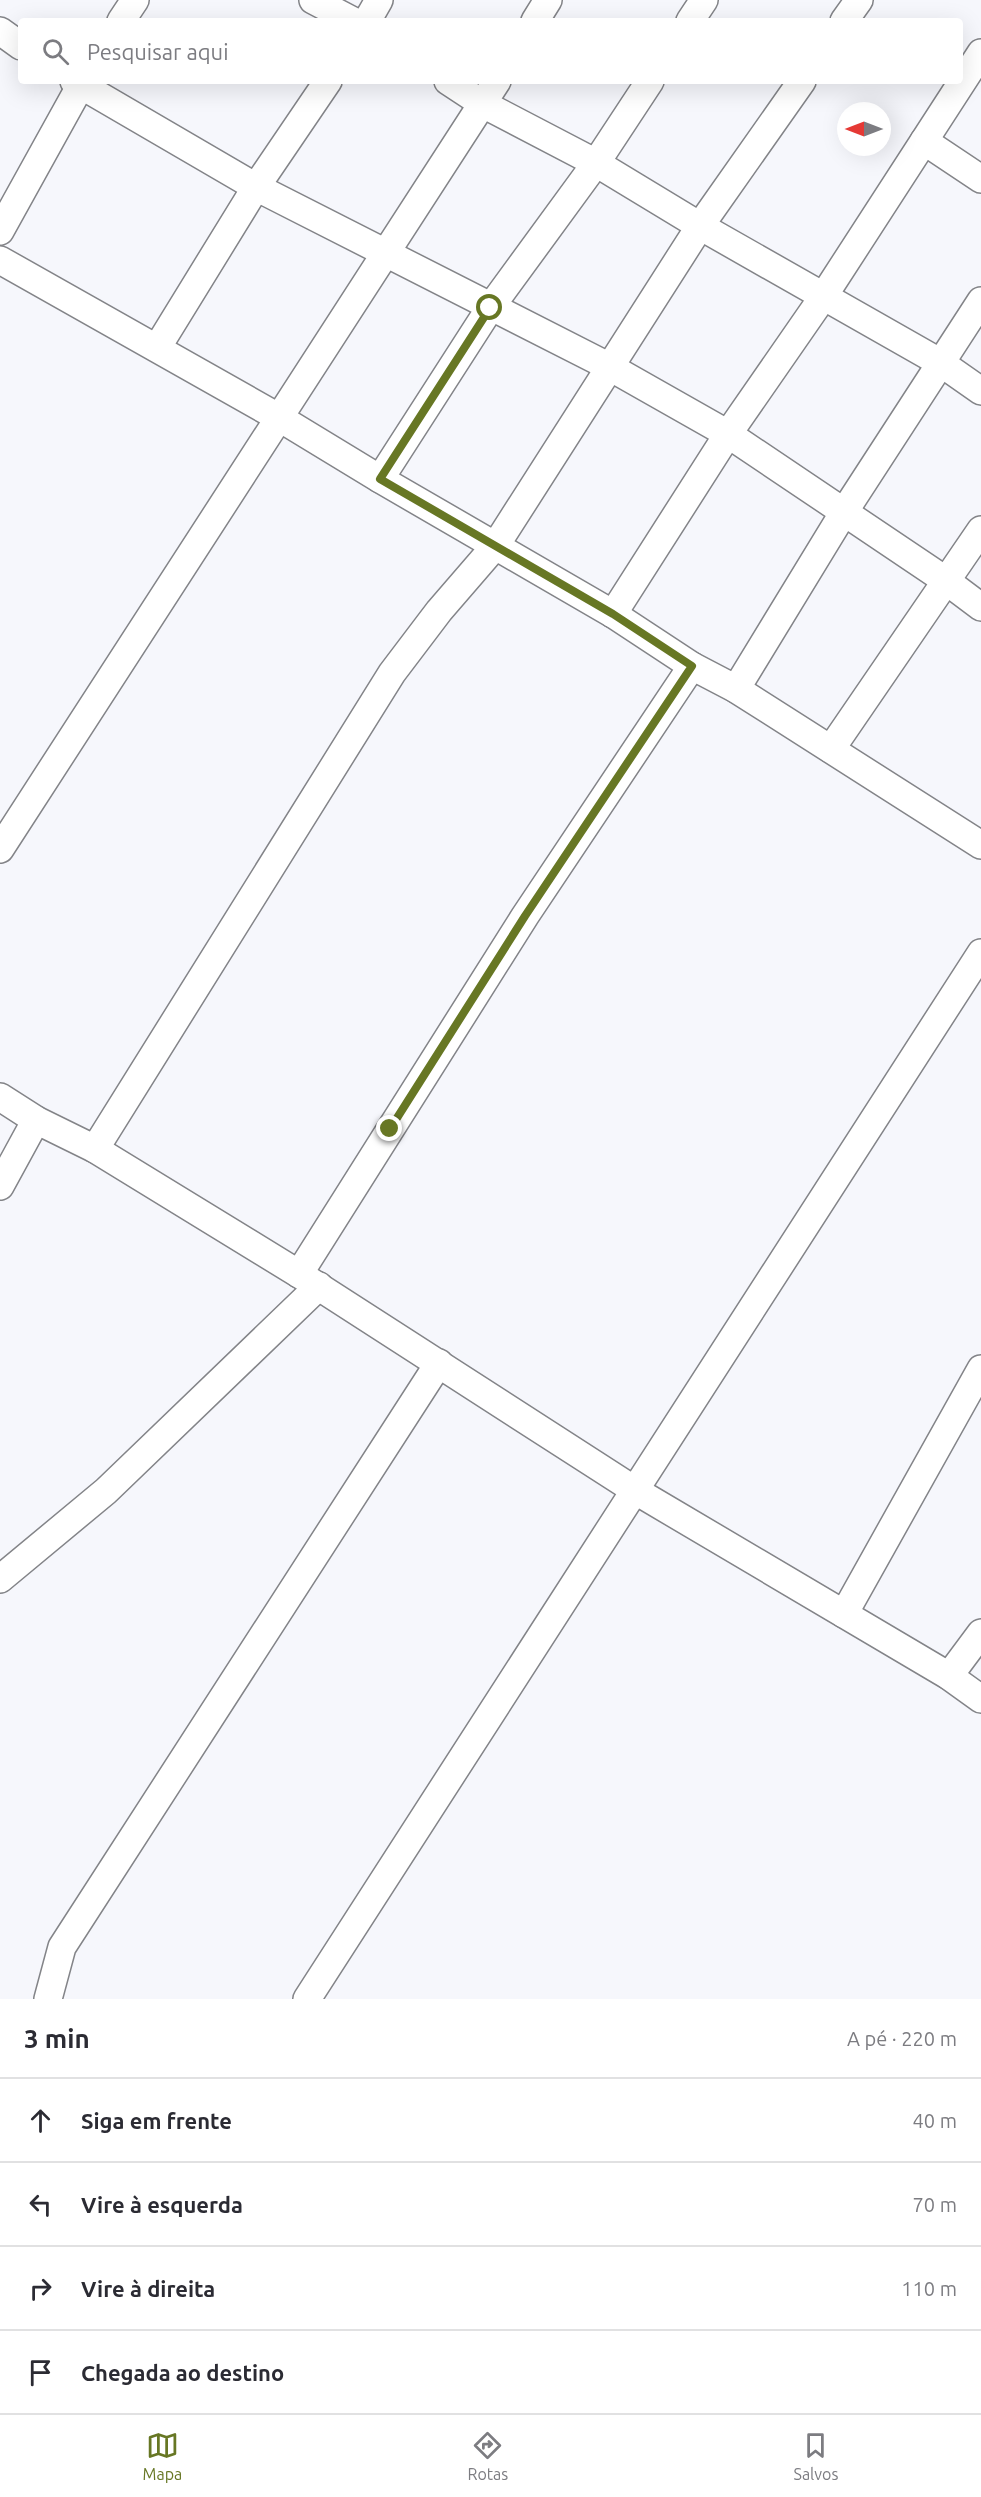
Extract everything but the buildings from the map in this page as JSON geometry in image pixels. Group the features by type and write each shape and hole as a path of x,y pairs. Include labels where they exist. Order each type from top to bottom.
{"street":[{"path":"123,18 135,0"},
{"path":"313,0 346,18"},
{"path":"369,18 379,0"},
{"path":"537,18 548,0"},
{"path":"692,18 704,0"},
{"path":"846,18 859,0"},
{"path":"0,31 18,44"},
{"path":"963,81 981,53"},
{"path":"0,231 78,84"},
{"path":"82,84 256,187 608,366 728,434 945,580 981,608"},
{"path":"157,348 256,187 326,84"},
{"path":"453,84 483,104 596,163 700,226 941,363 981,391"},
{"path":"0,849 495,84"},
{"path":"380,479 490,308 596,163 648,84"},
{"path":"95,1149 392,674 439,611 496,545 608,366 700,226 800,84"},
{"path":"613,614 728,434 823,297 961,84"},
{"path":"924,141 981,180"},
{"path":"0,260 278,417 613,614 692,666 736,689 981,845"},
{"path":"736,689 844,512 981,301"},
{"path":"831,749 981,530"},
{"path":"0,1579 106,1491 309,1280 525,916 692,666"},
{"path":"308,1999 981,953"},
{"path":"0,1097 36,1120 95,1149 309,1280 636,1491 949,1676 981,1699"},
{"path":"0,1186 36,1120"},
{"path":"48,1999 62,1947 439,1363"},
{"path":"844,1614 981,1369"},
{"path":"949,1676 981,1633"}],"route":[{"path":"390,1129 525,916 692,666 613,614 380,479 490,308"}]}
